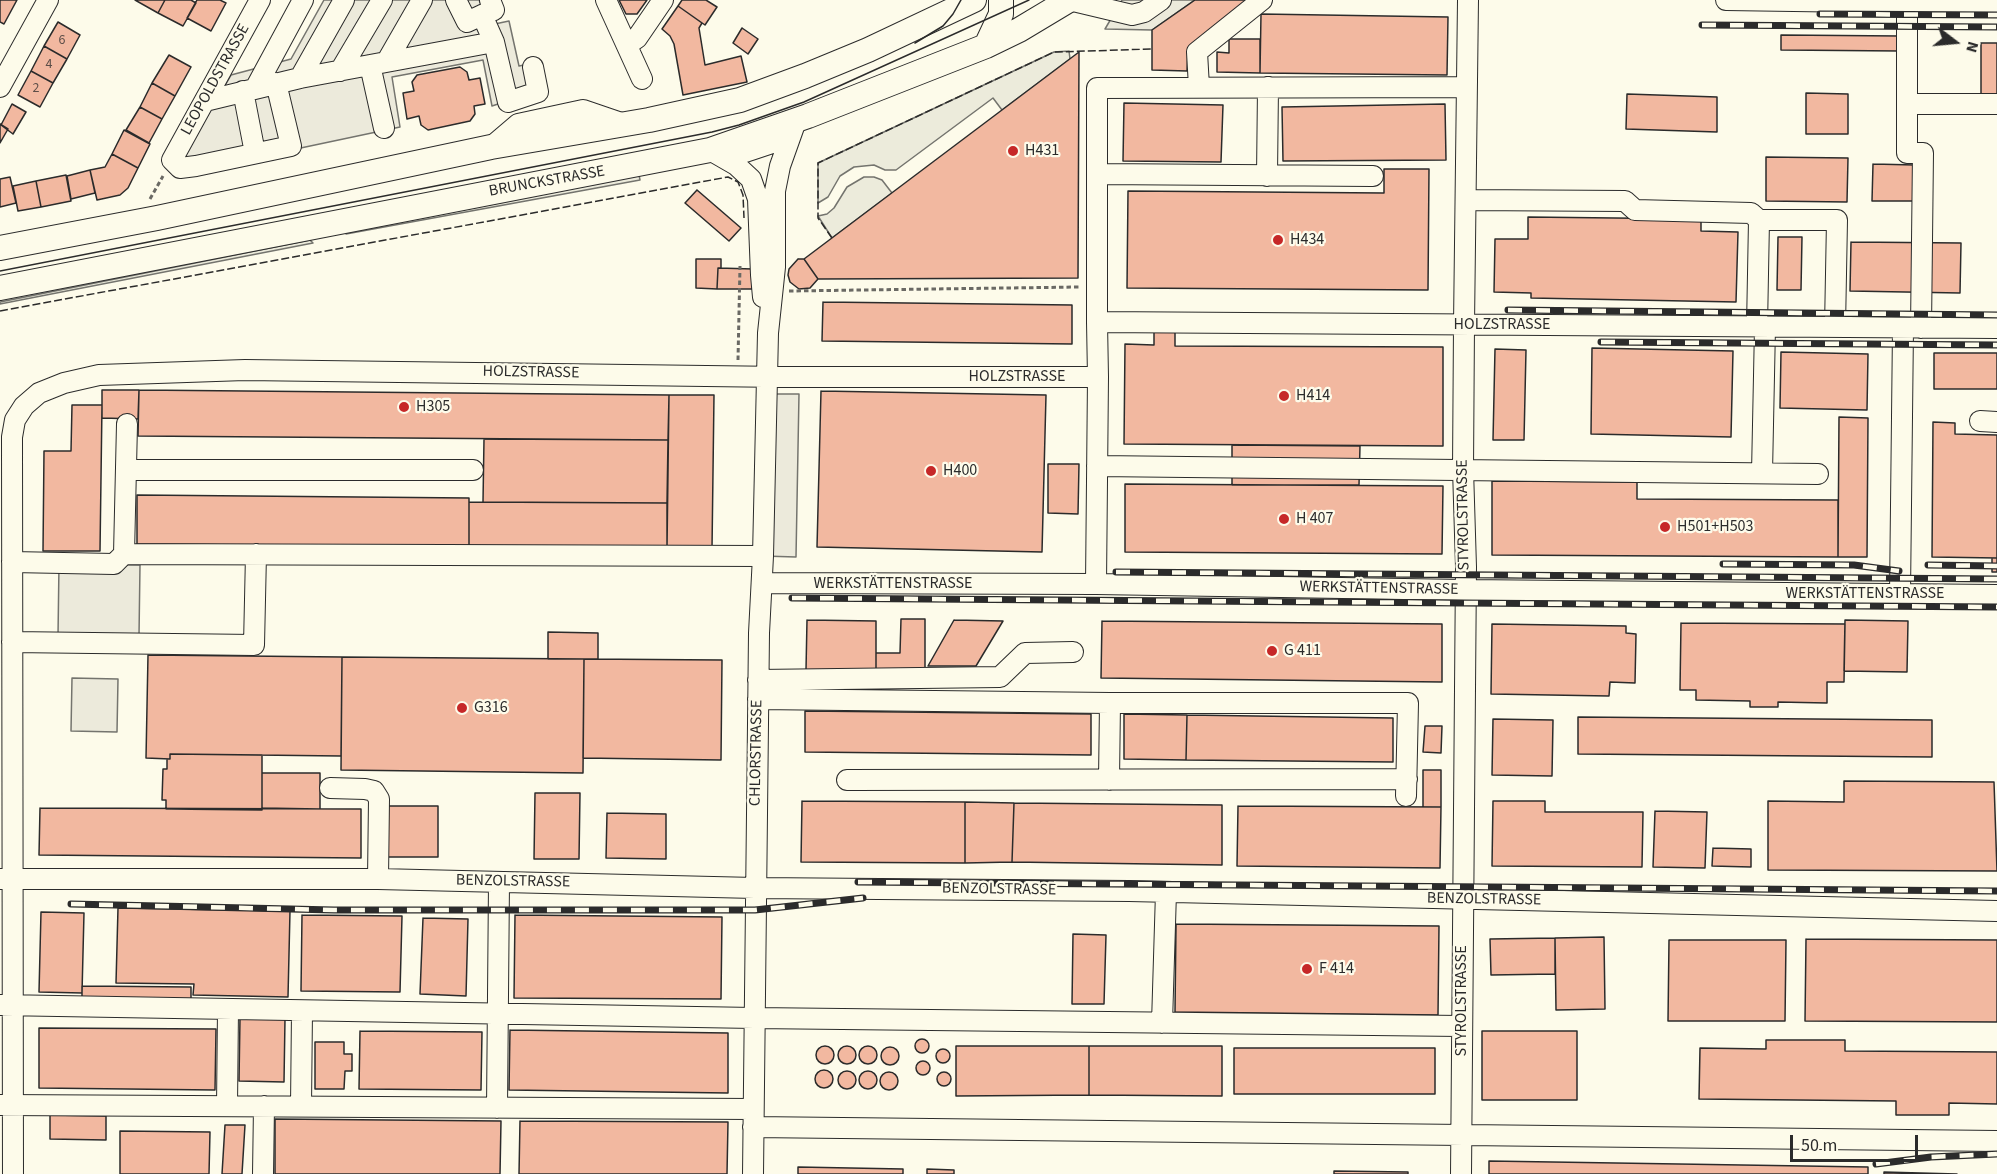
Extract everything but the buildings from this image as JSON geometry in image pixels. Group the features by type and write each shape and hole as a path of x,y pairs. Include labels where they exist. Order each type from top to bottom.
{"main road":[{"path":"986,45 1001,14 1001,0"},
{"name":"BRUNCKSTRASSE","path":"0,288 718,147 796,121 986,45 1019,30 1069,0"},
{"path":"0,248 158,218 491,147 624,124 740,100 868,50 970,1"}],"street":[{"path":"0,87 48,0"},
{"name":"LEOPOLDSTRASSE","path":"172,160 260,0"},
{"path":"255,153 250,89 303,0"},
{"path":"300,78 344,0"},
{"path":"340,71 382,0"},
{"path":"384,128 379,63 422,0"},
{"path":"456,0 467,22 486,8 508,102 538,92 533,67"},
{"path":"606,0 642,79"},
{"path":"627,45 637,38 663,0"},
{"path":"1069,0 1132,15 1144,12 1161,0"},
{"path":"1199,87 1197,52 1262,0"},
{"name":"STYROLSTRASSE","path":"1461,1174 1465,590 1463,469 1468,0"},
{"path":"1726,0 1997,4"},
{"path":"1899,594 1923,153 1907,153 1907,3"},
{"path":"205,100 300,78 494,42"},
{"path":"172,160 180,168 291,146 276,83"},
{"path":"1267,176 1268,87"},
{"path":"1096,584 1097,88 1466,87"},
{"path":"1907,104 1997,104"},
{"path":"767,274 775,191 780,166 796,121"},
{"path":"718,147 751,179 758,199 767,274"},
{"path":"1098,174 1373,176"},
{"path":"1466,200 1625,201 1635,210 1751,213 1759,220 1837,220 1835,327"},
{"path":"1759,220 1762,473"},
{"name":"CHLORSTRASSE","path":"753,1174 758,689 768,333 767,274"},
{"name":"HOLZSTRASSE","path":"1097,322 1997,328"},
{"name":"HOLZSTRASSE","path":"13,1174 6,1105 6,879 12,642 12,437 15,420 24,406 39,393 64,383 99,375 246,370 767,377 1098,377"},
{"path":"12,562 114,564 124,554 127,424"},
{"path":"1097,466 1818,474"},
{"path":"126,470 473,470"},
{"path":"124,554 763,556"},
{"path":"12,642 254,645 255,554"},
{"name":"WERKSTÄTTENSTRASSE","path":"762,583 1096,584 1997,595"},
{"path":"758,689 1000,677 1025,653 1073,652"},
{"path":"758,689 1110,703 1408,703 1406,788 1110,780 847,780"},
{"path":"1110,703 1110,780"},
{"path":"330,788 374,791 379,799 378,879"},
{"name":"BENZOLSTRASSE","path":"6,879 378,879 755,888 1166,892 1997,911"},
{"path":"497,1108 499,882"},
{"path":"1162,1023 1166,892"},
{"path":"6,1005 754,1018 1461,1026"},
{"path":"227,1106 228,1009"},
{"path":"301,1106 302,1011"},
{"path":"6,1105 497,1108 753,1118 1461,1135 1997,1141"},
{"path":"263,1174 264,1106"}],"path":[{"path":"148,203 172,160"},
{"path":"738,376 740,266"},
{"path":"786,291 1098,286"}],"shaded area":[{"path":"324,0 479,0 490,25 509,21 519,66 529,64 533,88 510,94 492,106 483,60 392,77 400,127 173,175 231,75 291,59"},
{"path":"1122,0 1195,0 1152,30 1105,29"},
{"path":"1069,51 1070,59 1002,110 993,98 896,170 885,170 874,165 854,167 840,176 828,197 818,203 818,163 1054,52"},
{"path":"639,175 640,180 346,234 344,230"},
{"path":"864,177 882,180 892,193 832,238 818,216 827,214 834,208 847,187"},
{"path":"310,240 313,243 0,304 0,302"},
{"path":"766,394 799,394 796,557 763,556"},
{"path":"59,564 140,565 139,636 58,636"},
{"path":"72,678 118,679 117,732 71,731"}],"tram line":[{"path":"915,43 943,26 961,0"},
{"path":"0,271 739,125 804,102 1029,0"}],"railway":[{"path":"1820,14 1997,15"},
{"path":"1702,25 1997,27"},
{"path":"1508,310 1997,315"},
{"path":"1601,342 1997,345"},
{"path":"1723,564 1854,565 1899,571"},
{"path":"1928,565 1997,566"},
{"path":"1116,572 1997,579"},
{"path":"792,598 1997,607"},
{"path":"858,882 1997,891"},
{"path":"71,904 334,910 755,910 863,898"},
{"path":"1876,1164 1931,1157 1997,1154"}],"fence":[{"path":"832,238 818,218 818,163 1054,52 1152,49"},
{"path":"0,311 728,177 738,182 743,195 744,218"}],"place":[{"name":"H431","path":"1013,151"},
{"name":"H434","path":"1278,240"},
{"name":"H414","path":"1284,396"},
{"name":"H305","path":"404,407"},
{"name":"H400","path":"931,471"},
{"name":"H 407","path":"1284,519"},
{"name":"H501+H503","path":"1665,527"},
{"name":"G 411","path":"1272,651"},
{"name":"G316","path":"462,708"},
{"name":"F 414","path":"1307,969"}]}
